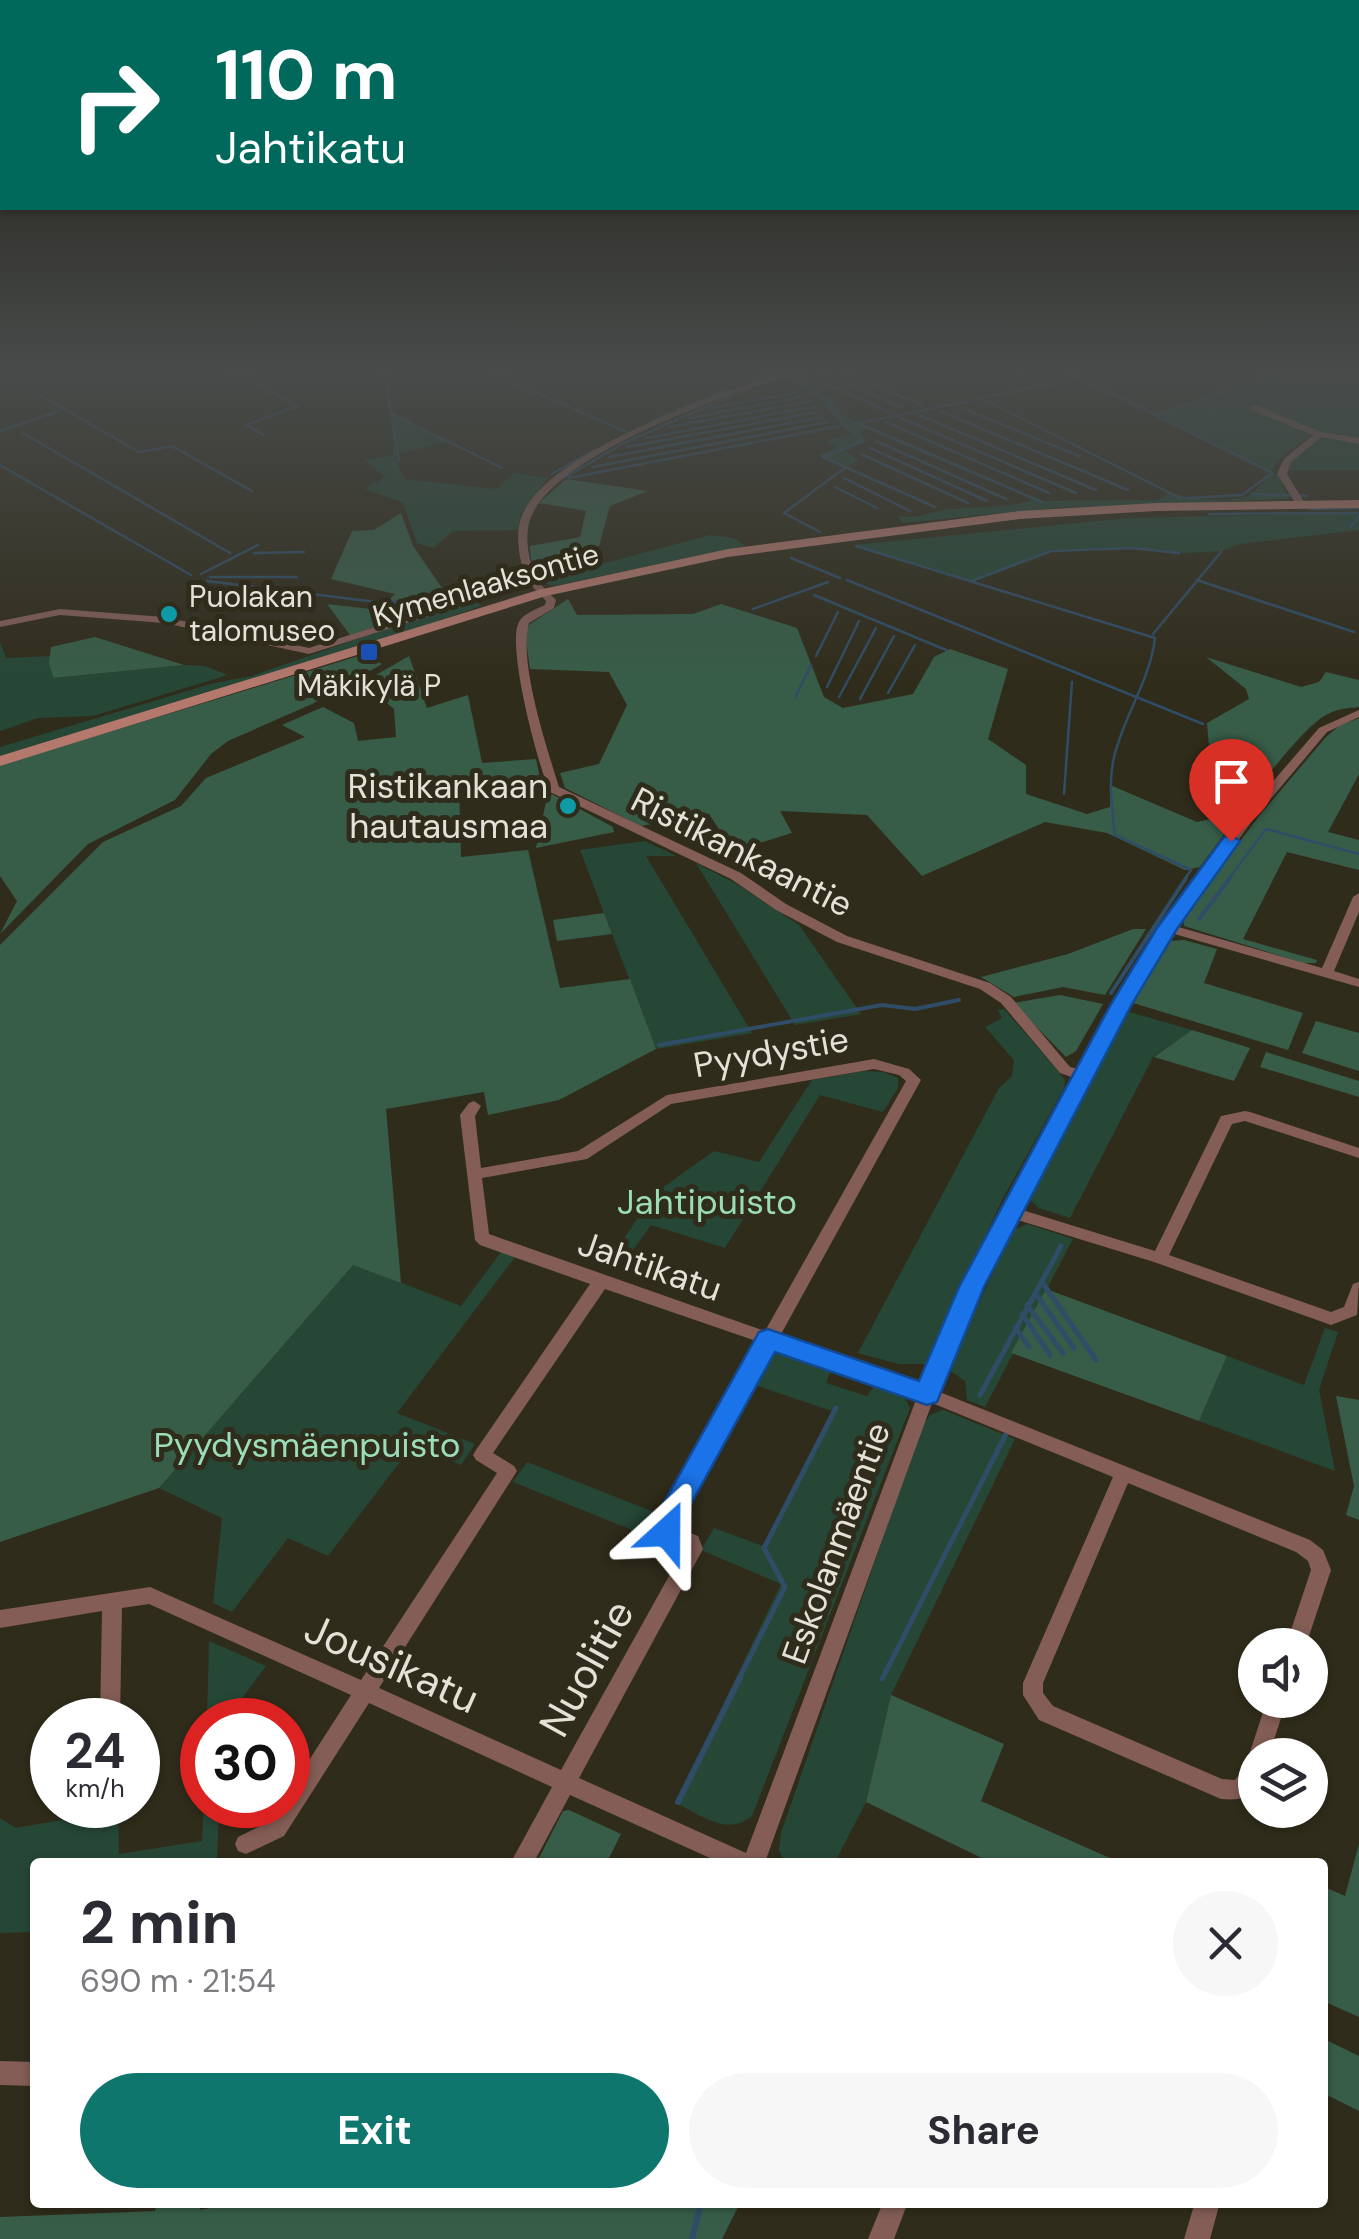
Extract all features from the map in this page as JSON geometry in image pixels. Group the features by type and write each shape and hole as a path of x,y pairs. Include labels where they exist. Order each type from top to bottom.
{"main road":[{"name":"Kymenlaaksontie","path":"0,760 543,593 728,554 942,522 1105,509 1359,504"}],"street":[{"path":"543,593 526,572 523,530 526,514 559,476"},
{"path":"1285,476 1301,505"},
{"path":"0,624 49,612 164,620 308,651 532,580"},
{"name":"Ristikankaantie","path":"543,593 551,600 550,606 524,620 520,630 530,701 554,789 736,876 781,907 842,939 985,986 1006,1000 1066,1070 1084,1076"},
{"name":"Eskolanmäentie","path":"755,1858 927,1394 971,1287 1010,1212 1168,928 1248,816 1323,730 1359,713"},
{"path":"1326,974 1359,897"},
{"path":"1168,928 1359,983"},
{"name":"Pyydystie","path":"476,1174 582,1154 667,1100 874,1064 904,1072 914,1080 768,1339"},
{"name":"Jahtikatu","path":"474,1106 467,1115 482,1236 486,1241 927,1394 1303,1546 1316,1556 1320,1570 1301,1628"},
{"path":"1160,1258 1226,1120 1245,1116 1359,1153"},
{"path":"1010,1212 1160,1258 1330,1318 1351,1311 1359,1288"},
{"path":"246,1844 276,1829 508,1470 482,1455 600,1281"},
{"name":"Nuolitie","path":"565,1783 694,1549 692,1542 667,1532 666,1524 768,1339"},
{"path":"1123,1474 1032,1683 1033,1696 1046,1713 1221,1789 1238,1790"},
{"name":"Jousikatu","path":"0,1620 150,1594 733,1858"},
{"path":"110,1698 112,1601"},
{"path":"524,1858 565,1783"},
{"path":"0,2073 30,2074"},
{"path":"881,2239 894,2208"},
{"path":"1197,2239 1206,2208"}],"green space":[{"path":"510,476 548,478 520,515 519,530 453,531 433,548 417,543 403,503 365,489 385,477 497,489"},
{"path":"1268,476 1279,476 1289,499 1053,508 902,523 898,516 1022,503 1158,500 1169,493 1221,500 1242,498"},
{"path":"566,479 648,491 610,506 599,546 531,561 530,546 580,537 586,511 539,503"},
{"path":"401,513 413,546 451,601 350,635 327,604 379,610 395,594 331,579 352,531 374,530"},
{"path":"1359,513 1359,530 1240,544 1222,551 1187,553 1133,548 1052,552 973,582 854,545 1129,518"},
{"path":"710,535 733,538 746,546 553,586 538,581"},
{"path":"568,599 577,615 693,614 721,604 797,628 824,697 843,708 913,694 934,657 950,649 1008,669 988,739 1026,765 1026,794 1087,814 1110,807 1110,785 1197,822 1215,818 1207,723 1249,699 1246,689 1206,657 1301,687 1319,682 1326,672 1359,680 1359,707 1328,714 1298,739 1200,867 1185,870 1107,833 1045,822 922,876 867,815 780,811 792,833 733,851 709,814 641,826 565,788 560,773 599,764 627,705 609,672 530,669 525,634 530,624"},
{"path":"476,601 481,606 432,623 0,757 0,747 214,683 252,676 391,627 401,632 396,625"},
{"path":"95,637 184,665 54,678 49,664 51,647"},
{"path":"0,642 6,658 50,656 55,678 184,665 205,666 228,675 93,716 38,718 0,731"},
{"path":"365,654 382,664 312,704 228,741 211,754 175,800 88,844 0,934 17,901 0,876 0,765"},
{"path":"409,656 427,708 468,695 482,763 536,759 540,779 459,783 461,857 528,850 560,988 630,979 656,1049 559,1100 488,1115 484,1092 386,1109 401,1283 353,1265 159,1488 0,1542 0,945 103,842 181,806 206,778 305,737 282,725 323,707 354,723 358,741 396,737 394,709 362,683"},
{"path":"1359,718 1359,774 1328,832 1359,840 1359,870 1287,852 1243,939 1317,960 1316,963 1303,963 1184,926 1183,917 1259,816 1326,737 1339,726"},
{"path":"552,794 613,827 614,832 536,848 546,802"},
{"path":"645,841 676,856 646,856 752,1033 656,1049 580,850"},
{"path":"696,863 799,925 861,1014 795,1025"},
{"path":"604,913 612,934 557,941 553,920"},
{"path":"1133,929 1146,929 1105,995 1063,987 1014,997 981,977 1068,954"},
{"path":"1184,940 1217,949 1204,983 1303,1013 1288,1050 1133,1003 1171,941"},
{"path":"1060,995 1103,1004 1076,1051 1066,1057 1013,1003"},
{"path":"1004,1009 1065,1080 1064,1088 1002,1200 925,1364 899,1364 858,1353 999,1088 1012,1076 1014,1060 985,1027 1002,1018 998,1010"},
{"path":"1126,1011 1192,1030 1153,1057 1070,1218 1039,1208 1030,1200 1030,1188"},
{"path":"1316,1021 1359,1033 1359,1071 1302,1053"},
{"path":"1192,1030 1250,1048 1234,1081 1154,1057"},
{"path":"1266,1052 1359,1081 1359,1097 1260,1067"},
{"name":"Jahtipuisto","path":"864,1071 898,1078 898,1088 883,1112 820,1095 725,1248 651,1225 618,1271 605,1266 638,1218 627,1213 714,1151 759,1162 812,1080"},
{"path":"1027,1224 1073,1239 985,1407 967,1400 965,1381 948,1369 1013,1230"},
{"name":"Pyydysmäenpuisto","path":"501,1252 515,1257 397,1413 475,1444 461,1465 413,1445 328,1556 288,1538 232,1612 213,1603 222,1518 159,1488 353,1264 461,1306"},
{"path":"1046,1289 1227,1356 1199,1421 1011,1353"},
{"path":"1325,1328 1338,1332 1319,1390 1335,1471 1199,1421 1227,1356 1304,1385"},
{"path":"779,1352 831,1369 826,1383 867,1396 876,1384 902,1393 910,1408 752,1816 733,1825 704,1818 676,1803 781,1584 701,1550 714,1528 763,1546 832,1411 752,1384 767,1358"},
{"path":"1336,1396 1359,1400 1359,1520 1346,1515 1354,1486"},
{"path":"943,1410 1015,1439 891,1695 866,1802 837,1858 782,1858 781,1833 921,1428 930,1415"},
{"path":"527,1462 659,1514 647,1536 513,1482"},
{"path":"209,1641 266,1666 242,1698 208,1698"},
{"path":"891,1695 1004,1744 981,1801 1110,1858 982,1858 866,1802"},
{"path":"569,1810 621,1834 609,1858 539,1858 563,1811"},
{"path":"0,1818 16,1828 118,1828 119,1854 202,1841 203,1828 218,1828 217,1858 30,1858 30,1932 0,1933"},
{"path":"1359,1844 1359,2017 1328,2003 1328,1889 1345,1896"},
{"path":"1328,2041 1359,2056 1359,2111 1328,2096"},
{"path":"738,2208 722,2239 0,2239 0,2217 155,2211"}],"waterway":[{"path":"20,476 191,575"},
{"path":"98,476 230,553"},
{"path":"226,476 252,491"},
{"path":"569,478 577,476"},
{"path":"820,532 784,513 833,476"},
{"path":"867,476 935,507"},
{"path":"910,476 968,503"},
{"path":"933,476 987,501"},
{"path":"956,476 1006,499"},
{"path":"983,476 1042,502"},
{"path":"1011,476 1049,493"},
{"path":"1037,476 1076,493"},
{"path":"1064,476 1096,490"},
{"path":"1096,476 1128,490"},
{"path":"1137,476 1180,498"},
{"path":"1187,498 1242,495 1267,476"},
{"path":"844,478 910,511"},
{"path":"835,487 877,508"},
{"path":"1252,494 1307,496"},
{"path":"1310,509 1359,508"},
{"path":"1209,514 1359,513"},
{"path":"1351,527 1359,516"},
{"path":"201,574 258,545"},
{"path":"856,546 1155,638 1136,697"},
{"path":"974,580 1051,551 1132,548 1179,553"},
{"path":"254,553 304,552"},
{"path":"1198,580 1221,552"},
{"path":"791,558 840,578"},
{"path":"210,577 297,577"},
{"path":"847,580 1136,697"},
{"path":"1153,634 1198,580"},
{"path":"1198,580 1354,632"},
{"path":"207,581 384,603 404,600 415,607"},
{"path":"753,609 828,582"},
{"path":"814,595 946,650"},
{"path":"816,656 838,612"},
{"path":"827,687 859,621"},
{"path":"839,697 876,628"},
{"path":"860,699 894,636"},
{"path":"888,693 915,645"},
{"path":"795,698 811,665"},
{"path":"1064,794 1072,682"},
{"path":"1136,697 1203,724"},
{"path":"1136,697 1112,766 1115,835 1191,870 1184,880"},
{"path":"1228,880 1266,829 1359,854"},
{"path":"1111,993 1186,878"},
{"path":"1199,919 1230,878"},
{"path":"659,1045 882,1005 915,1009 959,1000"},
{"path":"1028,1306 1061,1246"},
{"path":"1042,1282 1096,1360"},
{"path":"1036,1294 1074,1348"},
{"path":"1023,1316 1028,1306"},
{"path":"1028,1306 1063,1353"},
{"path":"1016,1329 1023,1316"},
{"path":"1023,1316 1050,1355"},
{"path":"980,1395 1016,1329"},
{"path":"1016,1329 1029,1347"},
{"path":"738,1681 785,1587 764,1548 836,1408"},
{"path":"882,1679 1006,1434"},
{"path":"678,1802 740,1678"},
{"path":"692,2239 700,2208"}],"place":[{"name":"Puolakan talomuseo","path":"169,614"},
{"name":"Mäkikylä P","path":"369,652"},
{"name":"Ristikankaan hautausmaa","path":"568,806"}],"route":[{"path":"667,1532 666,1524 768,1339 927,1394 971,1287 1121,1004 1168,928 1231,841"}]}
